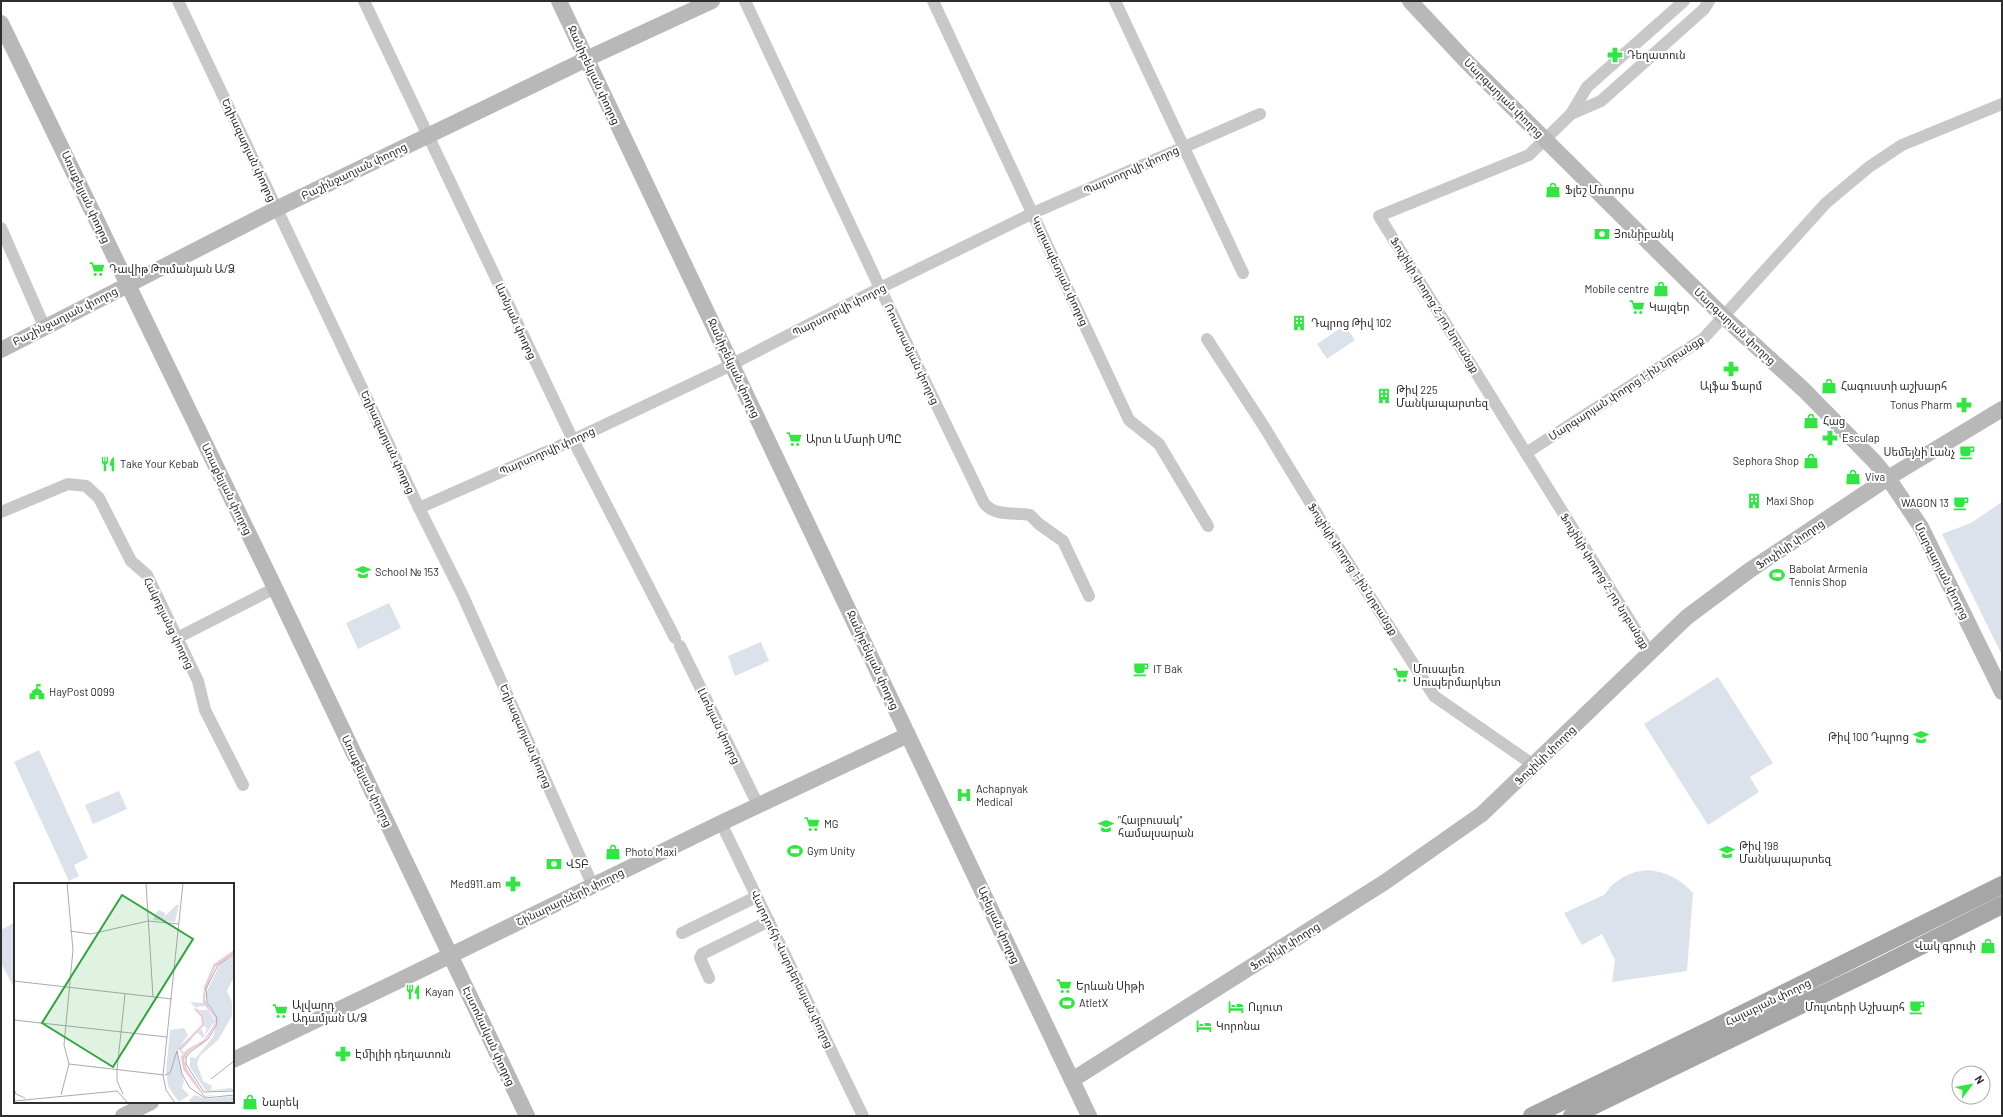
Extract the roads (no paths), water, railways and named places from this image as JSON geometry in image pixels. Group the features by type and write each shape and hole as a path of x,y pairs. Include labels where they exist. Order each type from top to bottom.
{"main road":[{"name":"Ջանիբեկյան փողոց","path":"559,1 908,735"},
{"name":"Բաշինջաղյան փողոց","path":"1,350 44,326 276,209 587,59 712,1"},
{"name":"Մարգարյան փողոց","path":"1410,1 1466,61 1547,138"},
{"name":"Մարգարյան փողոց","path":"1414,1 1468,59 1725,316 1804,390 1889,478 1923,525 1966,604 2002,676"},
{"name":"Առաքելյան փողոց","path":"1,23 451,955"},
{"name":"Ֆուչիկի փողոց","path":"1072,1080 1385,882 1482,814 1535,766 1687,617 1750,570 1889,478 2002,409"},
{"name":"Մարգարյան փողոց","path":"1889,478 1921,527 2002,692"},
{"name":"Շինարարների փողոց","path":"234,1060 758,805 908,735"},
{"name":"Աբելյան փողոց","path":"908,735 1089,1116"},
{"name":"Հալաբյան փողոց","path":"1532,1116 1720,1026 2002,885"},
{"name":"Հալաբյան փողոց","path":"1572,1116 2002,905"},
{"name":"Էստոնական փողոց","path":"451,955 527,1116"},
{"path":"123,1116 149,1103"}],"street":[{"name":"Եղիազարյան փողոց","path":"178,1 419,508 464,596 593,886"},
{"name":"Լևոնյան փողոց","path":"364,1 573,440 678,642 758,805"},
{"name":"Ռուստամյան փողոց","path":"745,1 880,288 984,503 987,507 999,512 1030,515 1039,524 1059,537 1066,545 1089,596"},
{"name":"Կարապետյան փողոց","path":"933,1 1128,420 1159,444 1208,526"},
{"path":"1115,1 1243,272"},
{"path":"1547,138 1571,114 1587,87 1684,1"},
{"path":"1571,114 1601,101 1671,40 1704,9 1709,1"},
{"path":"1657,25 1671,40"},
{"path":"1587,87 1601,101"},
{"name":"Մարգարյան փողոց 1-ին նրբանցք","path":"1526,453 1703,339 1826,203 1869,167 1902,145 2002,104"},
{"name":"Պարսողովի փողոց","path":"419,508 573,440 732,364 880,288 1032,213 1260,114"},
{"name":"Ֆուչիկի փողոց 2-րդ նրբանցք","path":"1547,138 1529,155 1379,216 1650,653"},
{"path":"1,228 44,326"},
{"name":"Ֆուչիկի փողոց 1-ին նրբանցք","path":"1207,339 1263,424 1322,522 1434,696 1535,766"},
{"name":"Հակոբյանց փողոց","path":"1,512 68,484 86,486 99,498 132,561 147,575 198,681 205,710 243,785"},
{"path":"177,638 275,588"},
{"name":"Վարդուհի Վարդերեսյան փողոց","path":"721,823 863,1116"},
{"path":"682,933 756,897"},
{"path":"709,978 700,958 702,954 769,921"}],"place":[{"name":"Դեղատուն","path":"1615,55"},
{"name":"Ֆլեշ Մոտորս","path":"1553,190"},
{"name":"Յունիբանկ","path":"1602,234"},
{"name":"Դավիթ Թումանյան Ա/Ձ","path":"97,269"},
{"name":"Mobile centre","path":"1661,289"},
{"name":"Կայզեր","path":"1637,307"},
{"name":"Դպրոց Թիվ 102","path":"1299,323"},
{"name":"Ալֆա Ֆարմ","path":"1731,369"},
{"name":"Հագուստի աշխարհ","path":"1829,386"},
{"name":"Թիվ 225 Մանկապարտեզ","path":"1384,396"},
{"name":"Tonus Pharm","path":"1964,405"},
{"name":"Հաց","path":"1811,421"},
{"name":"Esculap","path":"1830,438"},
{"name":"Արտ և Մարի ՍՊԸ","path":"794,439"},
{"name":"Սեմեյնի Լանչ","path":"1967,452"},
{"name":"Sephora Shop","path":"1811,461"},
{"name":"Take Your Kebab","path":"108,464"},
{"name":"Viva","path":"1853,477"},
{"name":"Maxi Shop","path":"1754,501"},
{"name":"WAGON 13","path":"1961,503"},
{"name":"School № 153","path":"363,572"},
{"name":"Babolat Armenia Tennis Shop","path":"1777,575"},
{"name":"IT Bak","path":"1141,669"},
{"name":"Մուսալեռ Սուպերմարկետ","path":"1401,675"},
{"name":"HayPost 0099","path":"37,692"},
{"name":"Թիվ 100 Դպրոց","path":"1921,737"},
{"name":"Achapnyak Medical","path":"964,795"},
{"name":"MG","path":"812,824"},
{"name":"\"Հայբուսակ\" համալսարան","path":"1106,826"},
{"name":"Gym Unity","path":"795,851"},
{"name":"Photo Maxi","path":"613,852"},
{"name":"Թիվ 198 Մանկապարտեզ","path":"1727,852"},
{"name":"ՎՏԲ","path":"554,864"},
{"name":"Med911.am","path":"513,884"},
{"name":"Վակ գրուփ","path":"1988,946"},
{"name":"Երևան Սիթի","path":"1064,986"},
{"name":"Kayan","path":"413,992"},
{"name":"AtletX","path":"1067,1003"},
{"name":"Ույուտ","path":"1236,1007"},
{"name":"Մուլտերի Աշխարհ","path":"1917,1007"},
{"name":"Ալվարդ Ադամյան Ա/Ձ","path":"280,1011"},
{"name":"Կորոնա","path":"1204,1026"},
{"name":"Էմիլիի դեղատուն","path":"343,1054"},
{"name":"Նարեկ","path":"250,1102"}]}
